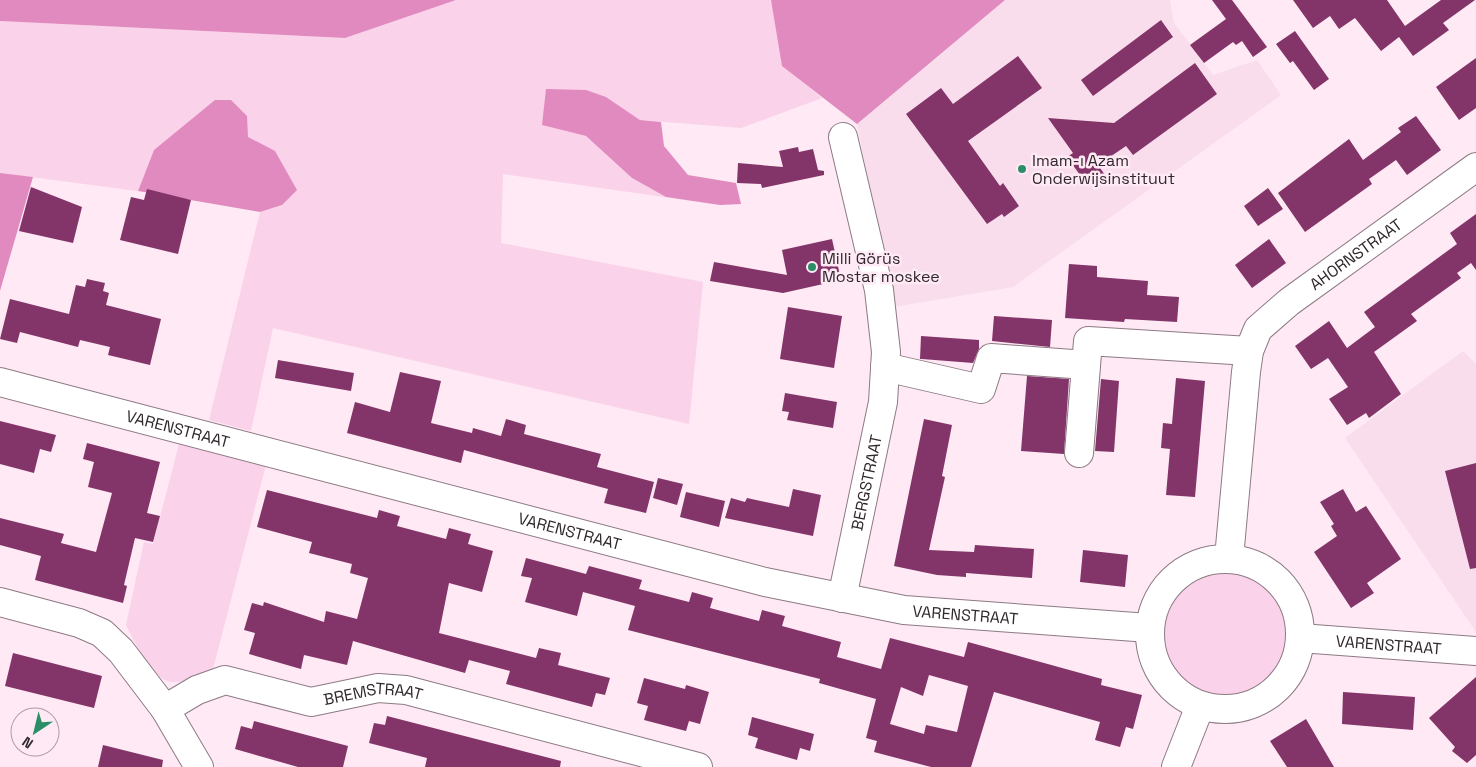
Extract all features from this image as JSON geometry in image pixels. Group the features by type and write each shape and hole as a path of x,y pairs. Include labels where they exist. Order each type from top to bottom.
{"street":[{"name":"BERGSTRAAT","path":"842,598 883,402 886,352 879,290 843,136"},
{"name":"AHORNSTRAAT","path":"1232,559 1230,547 1249,351 1258,329 1289,302 1476,167"},
{"path":"1079,453 1088,341 1249,351"},
{"path":"885,367 981,389 992,358 1086,365"},
{"name":"VARENSTRAAT","path":"0,382 765,582 904,610 1149,628"},
{"path":"1232,559 1254,565 1274,577 1289,594 1298,615 1300,638 1297,656 1290,672 1270,697 1234,709 1200,706 1178,694 1157,668 1151,652 1149,628 1154,608 1163,588 1176,576 1193,565 1213,560 1232,559"},
{"path":"0,602 79,623 102,633 122,651 165,709 199,767"},
{"name":"VARENSTRAAT","path":"1300,638 1476,651"},
{"name":"BREMSTRAAT","path":"165,709 197,690 225,680 311,702 378,688 406,690 698,767"},
{"path":"1176,767 1200,706"}],"shaded area":[{"path":"0,0 456,0 345,38 0,21"},
{"path":"456,0 771,0 783,66 822,98 741,128 640,120 606,97 542,125 586,136 632,178 666,197 720,205 503,174 501,243 703,282 689,424 273,328 251,431 209,420 260,212 282,205 275,151 248,138 154,150 138,191 0,173 0,21 345,38"},
{"path":"771,0 1005,0 857,124 782,66"},
{"name":"Imam-ı Azam Onderwijsinstituut","path":"1005,0 1170,0 1174,23 1213,75 1257,60 1281,95 1013,287 893,307 857,124"},
{"path":"546,89 586,90 606,97 640,120 661,122 664,146 688,175 736,183 741,204 720,205 666,197 632,178 586,136 542,125"},
{"path":"215,100 231,100 247,116 248,137 275,151 297,190 282,205 260,212 138,191 154,150"},
{"path":"0,173 33,177 0,291"},
{"path":"1463,351 1476,364 1476,632 1345,438"},
{"path":"180,440 267,461 213,669 188,680 172,682 165,680 151,668 126,625 144,542 153,544"},
{"path":"1226,567 1239,568 1251,572 1273,586 1287,608 1291,620 1291,646 1287,658 1273,680 1251,694 1239,698 1226,699 1213,698 1201,694 1179,680 1165,658 1161,646 1160,633 1161,620 1165,608 1179,586 1201,572 1213,568"}],"building":[{"path":"1212,0 1232,0 1267,47 1253,57 1242,41 1236,45 1233,42 1204,63 1190,45 1226,19"},
{"path":"1293,0 1387,0 1405,26 1441,0 1475,0 1443,23 1449,30 1413,56 1399,37 1381,51 1355,18 1339,29 1330,16 1313,28"},
{"path":"1161,20 1173,37 1093,96 1081,80"},
{"path":"1295,31 1329,79 1314,90 1293,61 1290,63 1276,44"},
{"path":"1018,56 1042,88 968,141 1000,186 1003,183 1019,206 1004,217 1002,214 987,224 906,114 941,88 953,104"},
{"path":"1476,58 1476,108 1459,120 1436,87"},
{"path":"1195,63 1217,94 1133,155 1126,146 1098,165 1105,175 1088,186 1067,157 1073,153 1048,118 1114,123"},
{"path":"1416,116 1441,150 1407,175 1396,160 1369,179 1372,184 1305,232 1278,193 1349,139 1363,160 1401,132 1398,128"},
{"path":"798,147 799,152 813,149 818,170 824,171 824,175 762,188 761,184 737,183 738,163 783,167 779,151"},
{"path":"31,187 82,207 73,243 19,231"},
{"path":"1268,188 1283,209 1258,226 1244,206"},
{"path":"147,189 191,200 178,254 120,240 131,197 144,200"},
{"path":"1476,214 1476,270 1471,263 1457,273 1461,278 1411,314 1417,321 1374,352 1401,394 1369,418 1366,413 1347,425 1329,399 1348,387 1328,358 1311,369 1295,346 1329,321 1347,348 1375,327 1364,312 1457,244 1450,233"},
{"name":"Milli Görüs Mostar moskee","path":"832,239 841,280 783,293 710,281 714,262 787,275 782,250"},
{"path":"1269,239 1286,263 1252,288 1235,265"},
{"path":"1069,264 1097,266 1097,277 1148,281 1147,295 1179,297 1177,322 1125,319 1124,322 1065,318"},
{"path":"87,279 105,283 103,291 109,293 106,305 161,319 150,365 108,355 110,347 80,340 78,347 20,332 17,343 0,339 10,299 69,314 76,285 85,287"},
{"path":"788,307 842,316 834,368 780,359"},
{"path":"994,316 1052,320 1050,347 992,341"},
{"path":"921,336 979,340 979,349 973,363 920,359"},
{"path":"278,360 354,373 351,391 275,378"},
{"path":"400,372 441,381 431,423 472,433 473,428 501,436 506,419 526,425 524,434 601,454 597,467 654,482 646,513 604,503 608,489 464,450 461,463 347,433 355,402 390,412"},
{"path":"1027,376 1069,379 1064,454 1021,451"},
{"path":"1176,378 1205,381 1195,497 1166,495 1170,449 1161,448 1163,423 1172,424"},
{"path":"1101,379 1119,381 1114,452 1095,451"},
{"path":"785,393 837,402 833,428 787,420 789,412 782,411"},
{"path":"924,419 952,425 942,476 945,477 929,550 974,552 975,545 1034,549 1032,578 966,573 966,577 937,575 894,566"},
{"path":"0,421 56,435 51,452 40,449 34,473 0,464"},
{"path":"87,443 160,462 147,513 160,516 153,542 135,538 124,585 127,586 123,603 35,580 41,556 0,545 0,518 64,534 61,543 96,552 112,493 88,487 94,462 83,459"},
{"path":"1476,463 1476,568 1470,569 1445,471"},
{"path":"658,478 683,484 677,505 653,498"},
{"path":"793,489 821,495 813,536 725,518 731,498 745,502 747,498 789,507"},
{"path":"1343,489 1356,512 1366,506 1401,559 1367,583 1374,593 1351,608 1314,552 1337,536 1331,526 1334,524 1320,502"},
{"path":"267,490 377,518 379,510 400,516 397,526 446,539 449,528 471,534 468,544 493,551 482,592 449,583 439,633 536,658 539,648 561,653 558,665 610,678 605,695 596,693 592,707 506,684 510,671 469,660 465,673 353,641 347,665 304,655 301,669 249,654 255,633 244,630 252,603 263,606 264,602 324,622 326,611 357,619 368,578 350,573 352,564 309,553 312,542 257,527"},
{"path":"686,492 725,501 719,527 680,517"},
{"path":"1083,550 1128,555 1125,587 1080,582"},
{"path":"526,558 586,574 589,566 642,580 639,589 689,602 692,592 713,598 710,608 759,621 762,610 785,616 782,626 841,642 837,657 881,669 890,638 964,657 968,642 1102,679 1101,685 1142,695 1133,729 1126,727 1120,747 1095,740 1100,722 994,692 971,767 931,767 874,752 877,741 866,738 876,699 819,683 820,679 628,630 635,606 583,592 577,616 525,602 532,578 521,576","holes":["929,675 968,686 957,732 926,725 924,734 890,724 901,687 923,696"]},
{"path":"13,653 102,676 94,708 5,686"},
{"path":"1476,677 1476,755 1467,763 1452,751 1455,747 1429,718"},
{"path":"644,678 685,689 686,685 709,692 700,724 689,721 686,731 644,720 648,706 637,703"},
{"path":"1343,692 1415,697 1413,730 1342,724"},
{"path":"387,716 561,761 560,767 425,767 427,758 369,743 374,723 385,725"},
{"path":"752,717 814,734 810,751 800,748 797,760 755,748 758,738 748,735"},
{"path":"1306,719 1334,767 1287,767 1270,741"},
{"path":"254,721 348,746 343,767 298,767 235,749 241,726 252,729"},
{"path":"103,745 163,760 162,767 98,767"}],"place":[{"name":"Imam-ı Azam Onderwijsinstituut","path":"1022,169"},
{"name":"Milli Görüs Mostar moskee","path":"812,267"}]}
